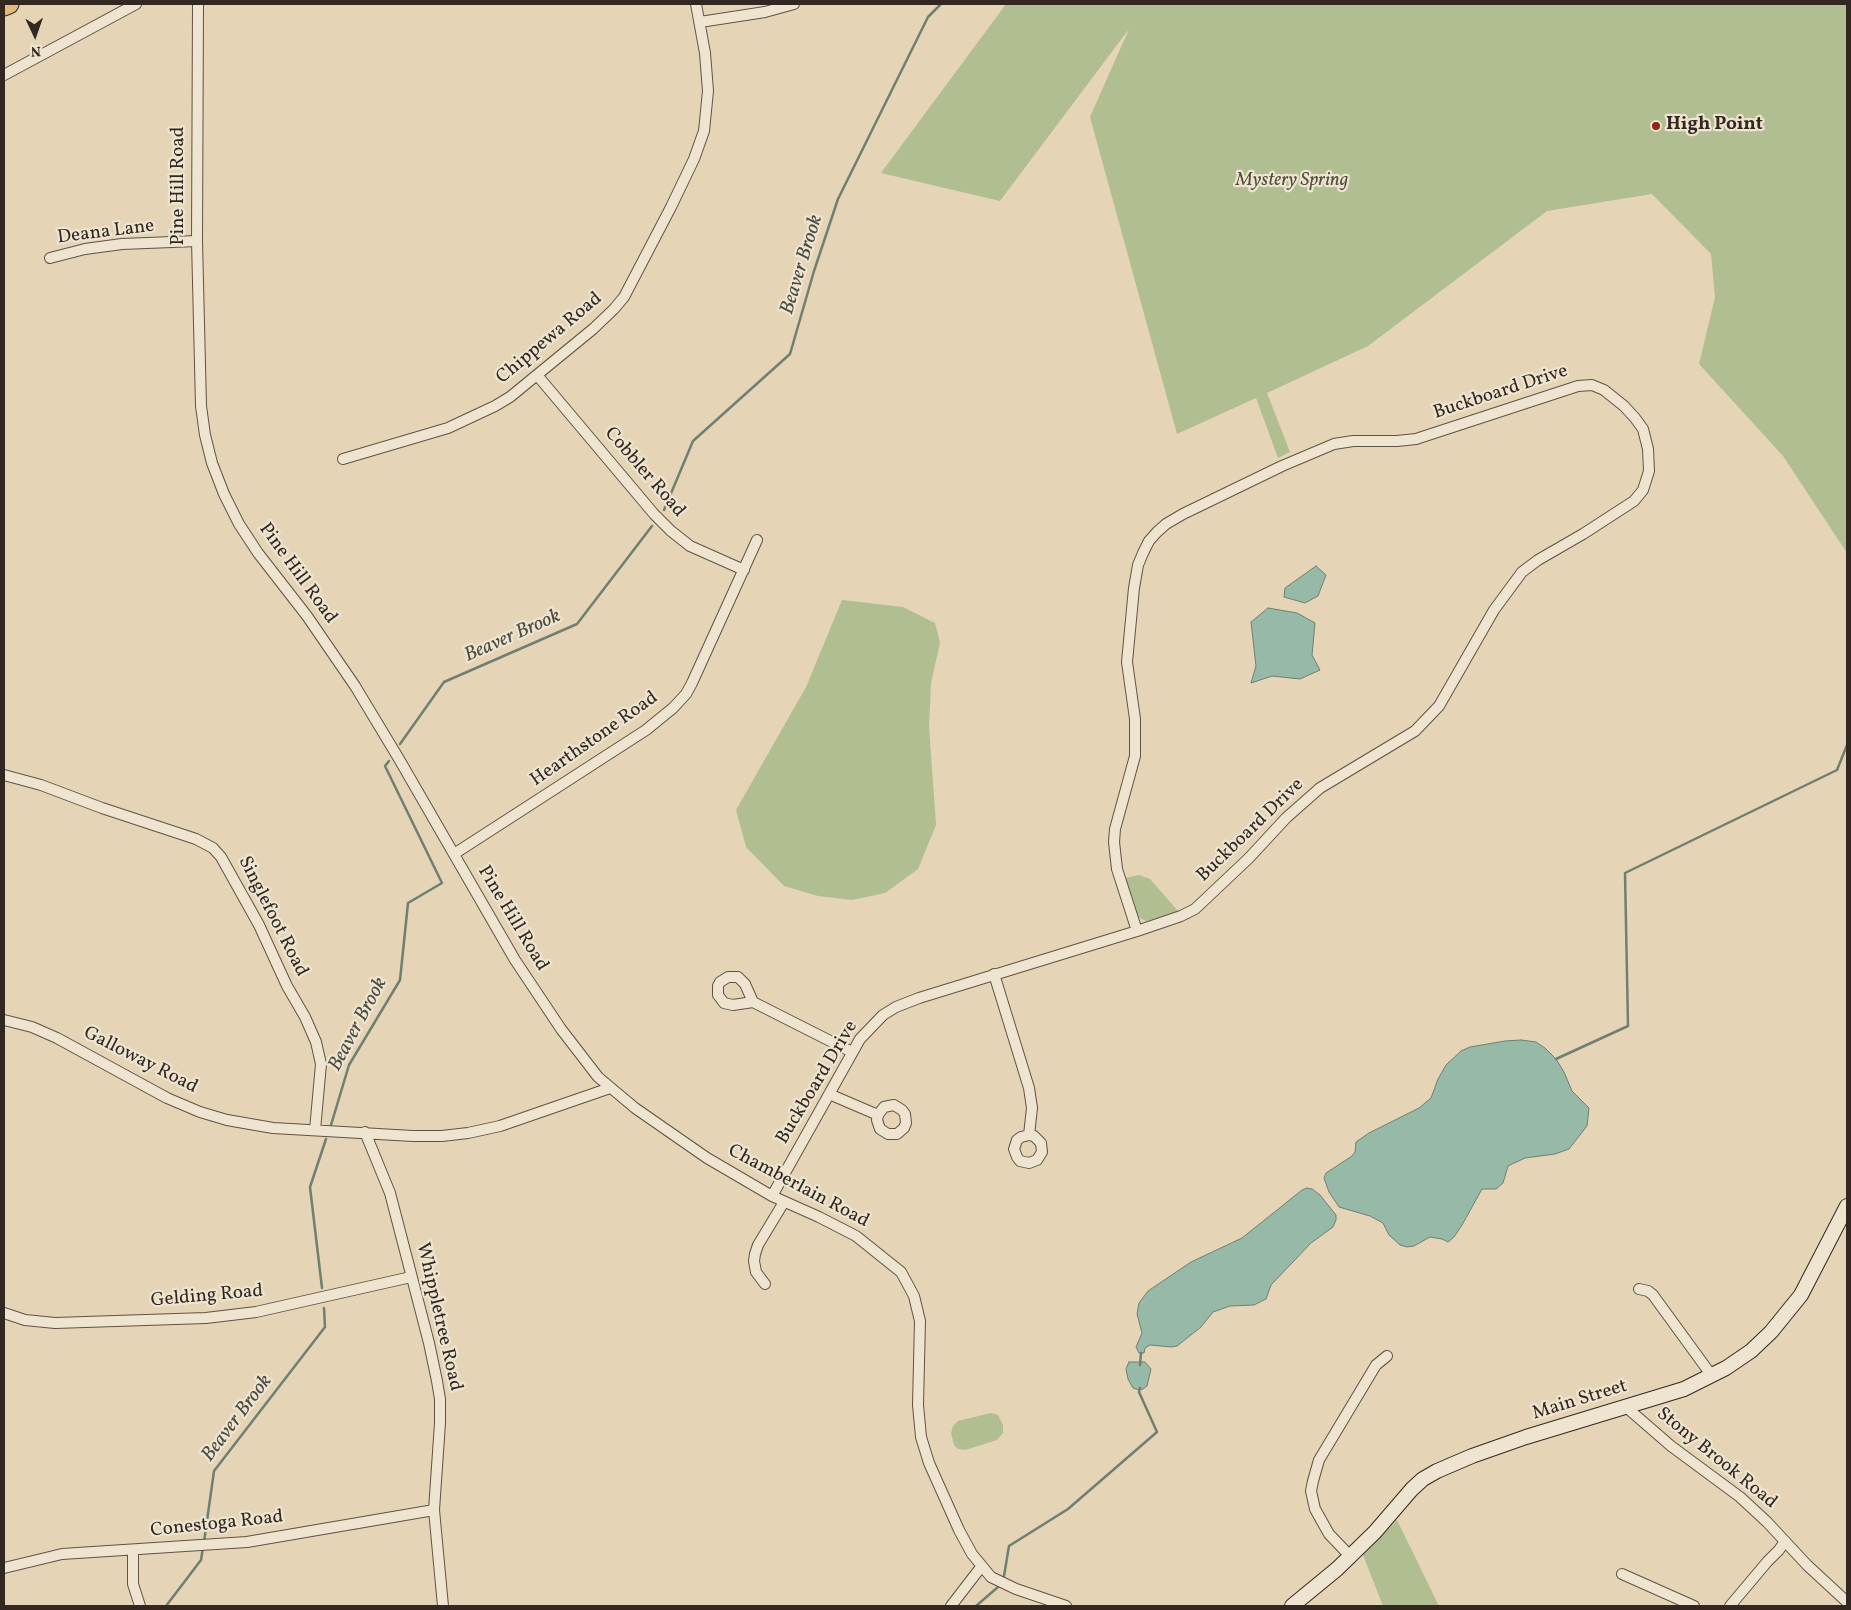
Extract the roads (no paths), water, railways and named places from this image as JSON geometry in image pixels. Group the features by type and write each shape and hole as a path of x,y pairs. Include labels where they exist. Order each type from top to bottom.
{"highway":[{"path":"4,6 9,4"}],"main road":[{"name":"Main Street","path":"1292,1606 1337,1569 1375,1532 1412,1489 1423,1479 1437,1471 1526,1437 1684,1388 1712,1376 1751,1351 1787,1315 1802,1295 1847,1206"}],"street":[{"path":"4,75 136,4"},
{"name":"Pine Hill Road","path":"198,4 198,241 201,406 208,448 224,494 246,537 307,616 355,686 530,984 589,1067 610,1088"},
{"name":"Chippewa Road","path":"343,459 432,433 465,421 510,398 604,319 624,297 671,208 694,159 704,131 708,109 708,91 705,53 696,4"},
{"path":"700,22 765,12 794,4"},
{"name":"Deana Lane","path":"50,258 103,246 198,241"},
{"name":"Cobbler Road","path":"537,375 666,526 690,546 744,570"},
{"name":"Buckboard Drive","path":"772,1196 852,1052 868,1029 883,1015 896,1007 919,998 1137,931 1182,916 1195,908 1249,858 1286,818 1320,788 1414,731 1439,706 1494,610 1522,572 1538,560 1584,534 1634,501 1643,490 1649,471 1648,449 1643,429 1624,406 1604,390 1592,385 1578,386 1416,439 1353,441 1334,444 1282,466 1183,514 1157,532 1149,541 1138,565 1134,588 1127,662 1135,719 1135,756 1114,842 1117,868 1137,931"},
{"name":"Hearthstone Road","path":"454,854 646,730 673,708 686,694 692,683 757,540"},
{"name":"Singlefoot Road","path":"4,775 41,785 102,808 196,839 213,848 221,857 259,925 287,986 305,1017 316,1042 321,1064 316,1130"},
{"path":"994,974 1029,1088 1032,1108 1030,1135"},
{"path":"753,1002 852,1052"},
{"name":"Galloway Road","path":"4,1020 32,1027 57,1038 167,1098 200,1112 227,1120 273,1128 442,1136 468,1133 500,1126 610,1088"},
{"name":"Chamberlain Road","path":"610,1088 635,1108 707,1158 772,1196 856,1236 901,1272 914,1296 920,1321 918,1404 924,1447 932,1470 959,1530 981,1567 991,1577 1001,1583 1066,1606"},
{"path":"829,1094 878,1115"},
{"name":"Whippletree Road","path":"364,1132 390,1193 429,1343 440,1400 434,1510 444,1606"},
{"path":"764,1284 756,1272 755,1254 758,1245 784,1202"},
{"name":"Gelding Road","path":"4,1313 25,1320 54,1323 206,1318 256,1312 411,1277"},
{"path":"1638,1289 1648,1291 1653,1295 1712,1376"},
{"path":"1350,1556 1329,1534 1315,1509 1311,1491 1319,1460 1376,1365 1387,1356"},
{"name":"Stony Brook Road","path":"1626,1407 1670,1446 1740,1497 1767,1522 1807,1565 1847,1602"},
{"name":"Conestoga Road","path":"4,1568 62,1554 133,1551 247,1542 434,1510"},
{"path":"1730,1606 1767,1562 1780,1550 1785,1541"},
{"path":"133,1551 134,1584 140,1606"},
{"path":"951,1606 981,1567"},
{"path":"1622,1574 1694,1606"}],"waterway":[{"name":"Beaver Brook","path":"664,510 693,441 790,354 814,271 838,199 928,17 941,4"},
{"name":"Beaver Brook","path":"400,744 444,682 577,624 652,526"},
{"path":"1556,1059 1628,1026 1625,873 1837,770 1847,745"},
{"name":"Beaver Brook","path":"331,1125 349,1065 400,980 408,903 442,883 385,766 389,761"},
{"name":"Beaver Brook","path":"322,1288 310,1187 326,1139"},
{"name":"Beaver Brook","path":"204,1542 214,1471 325,1327 324,1308"},
{"path":"1140,1365 1141,1353"},
{"path":"1004,1576 1009,1546 1068,1509 1157,1432 1139,1392 1140,1388"},
{"name":"Beaver Brook","path":"166,1606 201,1560 203,1547"},
{"path":"976,1606 998,1587"}],"place":[{"name":"High Point","path":"1656,126"}],"park label":[{"name":"Mystery Spring","path":"1292,182"}]}
